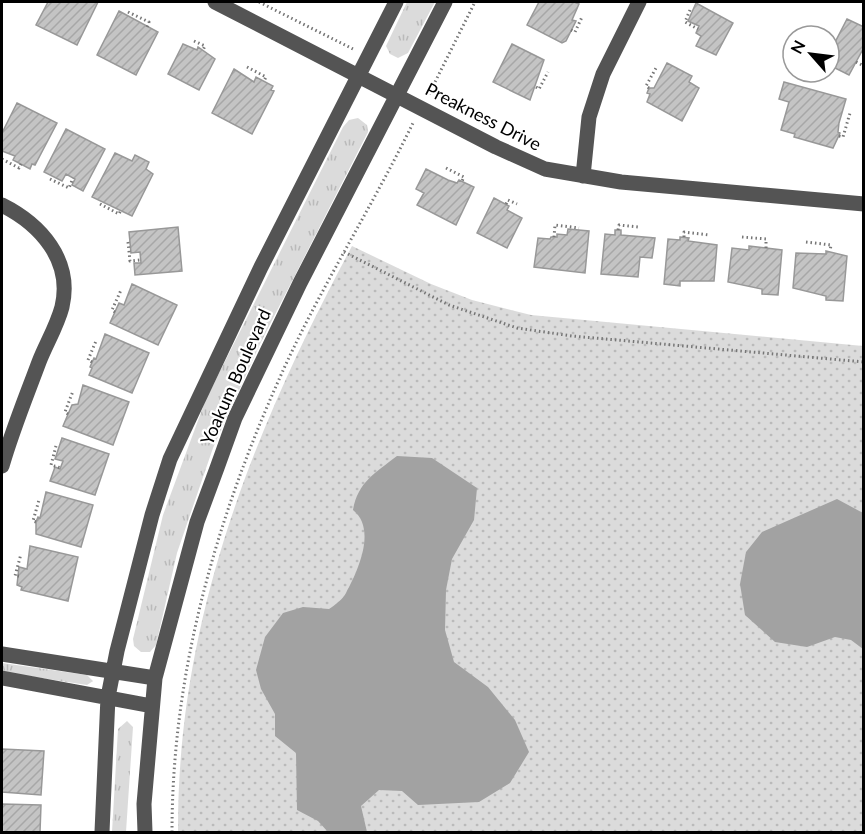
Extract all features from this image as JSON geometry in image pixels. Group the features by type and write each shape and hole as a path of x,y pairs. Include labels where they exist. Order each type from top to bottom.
{"street":[{"name":"Preakness Drive","path":"215,2 522,160 545,169 583,177 864,204"},
{"name":"Yoakum Boulevard","path":"102,832 108,698 152,515 170,459 261,267 396,2"},
{"name":"Yoakum Boulevard","path":"145,832 144,804 155,678 197,522 235,418 445,2"},
{"path":"583,177 589,117 603,74 639,2"},
{"path":"2,205 31,222 44,235 58,256 63,288 58,318 2,461"},
{"path":"2,654 155,678"},
{"path":"2,678 152,706"}],"path":[{"path":"258,2 367,56"},
{"path":"428,95 475,2"},
{"path":"690,10 685,22 698,29"},
{"path":"128,12 148,22 147,27"},
{"path":"572,30 575,32 582,17"},
{"path":"194,41 205,46 203,50"},
{"path":"856,62 864,66"},
{"path":"247,67 266,77 264,81"},
{"path":"649,88 646,86 656,68"},
{"path":"536,87 539,89 548,72"},
{"path":"839,136 843,137 850,112"},
{"path":"172,832 175,752 187,662 216,544 236,483 286,363 414,120"},
{"path":"2,159 19,168 21,164"},
{"path":"447,168 464,177 462,181"},
{"path":"50,179 69,188 73,178"},
{"path":"506,204 508,200 517,204"},
{"path":"100,204 119,214 121,210"},
{"path":"554,237 555,225 579,228"},
{"path":"618,230 619,225 638,227"},
{"path":"684,237 684,232 709,235"},
{"path":"742,237 766,239 766,248"},
{"path":"128,242 130,261 140,260"},
{"path":"806,242 831,245 830,251"},
{"path":"344,252 391,278 449,305 517,328 572,336 864,362"},
{"path":"115,312 112,310 121,290"},
{"path":"92,362 88,360 96,341"},
{"path":"68,414 65,412 73,391"},
{"path":"56,446 51,465 61,468"},
{"path":"36,522 33,521 39,500"},
{"path":"20,576 15,576 21,554"}],"green space":[{"path":"407,2 435,2 408,53 398,58 390,54 386,46"},
{"path":"358,118 367,125 368,132 260,344 213,448 177,553 156,645 150,652 141,652 134,646 133,639 163,515 206,399 343,127 349,120"},
{"path":"352,246 431,284 472,300 531,315 863,346 863,832 178,832 181,754 191,677 207,602 228,529 253,457 283,386"},
{"path":"2,663 87,675 93,681 87,685 2,672"},
{"path":"127,721 133,727 126,832 112,832 118,729"}],"shaded area":[{"path":"397,456 432,458 477,488 474,520 452,559 446,590 445,630 454,662 488,687 515,720 529,752 510,783 479,802 418,805 402,791 379,790 361,806 367,832 328,832 318,821 297,810 296,753 275,736 275,714 261,689 256,670 265,637 283,613 303,607 329,609 345,595 356,573 363,550 364,528 360,518 353,510 355,500 363,485"},
{"path":"837,499 863,513 863,649 851,640 835,637 807,647 775,642 745,615 740,584 746,552 762,532"}],"building":[{"path":"48,2 98,2 77,45 36,25"},
{"path":"539,2 579,4 572,20 576,21 566,41 562,43 527,25"},
{"path":"696,3 733,23 716,55 696,46 701,36 696,33 699,26 688,21"},
{"path":"119,11 158,32 136,75 97,55"},
{"path":"847,19 864,27 864,52 862,51 849,75 841,71 841,31"},
{"path":"183,44 197,50 198,47 215,59 199,90 168,74"},
{"path":"512,44 544,60 530,100 493,82"},
{"path":"667,63 692,76 689,82 699,88 682,121 647,102 650,94 647,93 649,88 654,88"},
{"path":"234,69 254,82 256,77 273,86 271,90 274,91 252,134 212,113"},
{"path":"783,84 791,84 846,99 839,123 838,132 840,133 833,148 794,137 795,134 781,130 789,102 779,99"},
{"path":"17,103 57,123 35,165 32,164 30,169 13,160 15,156 2,151 2,133"},
{"path":"66,129 105,149 83,191 72,185 75,179 66,174 62,181 44,172"},
{"path":"115,153 132,161 135,155 149,162 146,169 153,174 132,216 92,197"},
{"path":"426,169 448,180 457,183 459,180 474,187 456,225 417,205 424,193 416,189"},
{"path":"494,198 509,206 507,210 522,218 507,248 477,233"},
{"path":"178,227 182,271 135,275 134,263 141,263 140,252 131,253 129,232"},
{"path":"568,229 589,231 585,273 534,267 538,238 550,239 557,237 557,234 567,235"},
{"path":"615,230 621,230 621,235 655,238 652,258 640,257 638,277 601,274 605,234 615,235"},
{"path":"680,237 689,238 688,241 717,245 714,281 680,281 680,286 664,284 668,239 680,240"},
{"path":"749,246 782,250 778,295 762,294 762,289 728,282 732,248 749,250"},
{"path":"826,251 847,256 843,301 826,300 826,296 793,288 796,253 826,254"},
{"path":"132,284 177,305 158,345 110,323 119,303 124,305"},
{"path":"105,334 149,353 132,393 89,375 92,368 90,367 94,358 96,359"},
{"path":"83,385 129,402 113,445 63,426 72,405 78,404"},
{"path":"62,438 109,454 95,495 50,481 55,467 60,469 63,461 55,459"},
{"path":"46,492 93,505 81,547 36,534 36,522 38,517 40,518"},
{"path":"30,546 78,557 68,601 21,590 22,587 17,585 19,567 27,569"},
{"path":"2,749 44,751 41,795 2,792"},
{"path":"2,804 41,805 40,832 2,832"}]}
